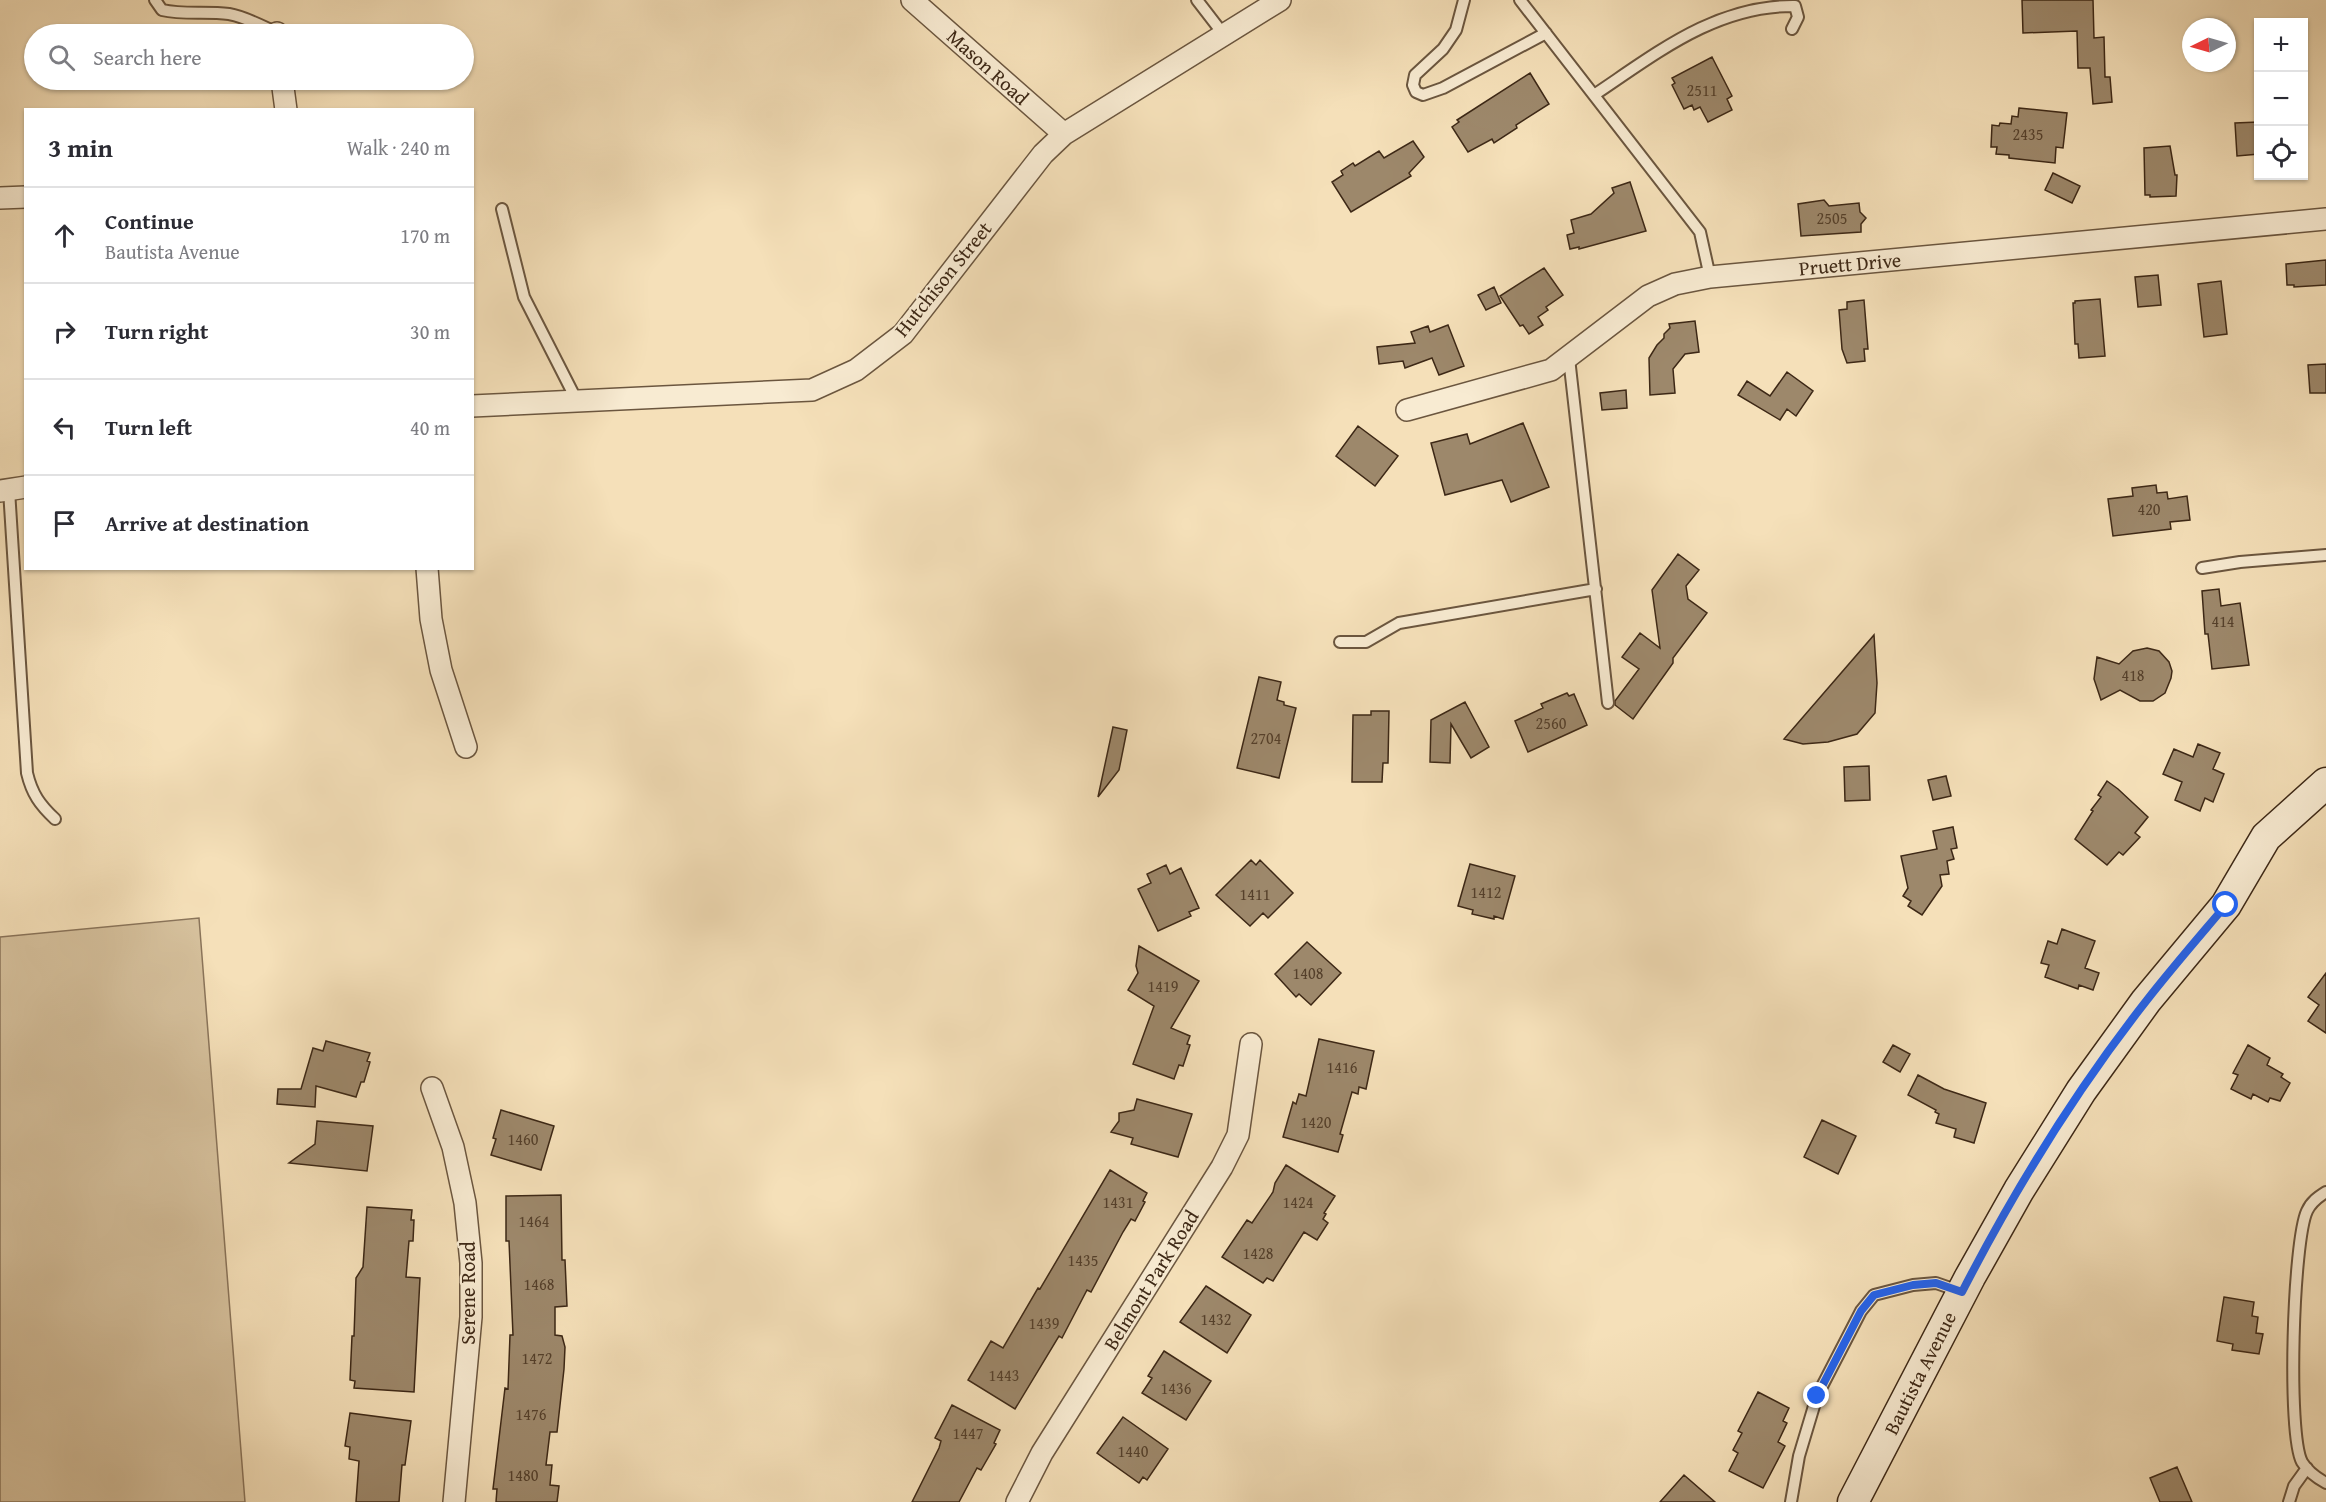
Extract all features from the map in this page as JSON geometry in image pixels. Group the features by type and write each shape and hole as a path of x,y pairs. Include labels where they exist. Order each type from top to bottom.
{"street":[{"name":"Mason Road","path":"912,0 1064,134"},
{"name":"Hutchison Street","path":"474,406 812,390 856,370 903,334 1042,154 1064,134 1280,0"},
{"path":"283,90 286,108"},
{"path":"0,198 24,197"},
{"name":"Pruett Drive","path":"1407,410 1551,370 1648,296 1676,284 1710,277 2326,219"},
{"path":"427,570 430,619 441,670 466,747"},
{"name":"Bautista Avenue","path":"1853,1502 1962,1292 2019,1190 2081,1091 2146,1001 2226,905 2266,837 2326,783"},
{"name":"Belmont Park Road","path":"1017,1502 1042,1453 1222,1167 1238,1135 1251,1044"},
{"name":"Serene Road","path":"432,1088 453,1147 465,1203 471,1263 471,1317 454,1502"}],"lane":[{"path":"155,0 162,10 175,13 234,15 254,24"},
{"path":"1197,0 1224,35"},
{"path":"1464,0 1456,30 1443,49 1415,75 1413,85 1416,92 1423,95 1443,88 1546,33"},
{"path":"1520,0 1700,232 1710,277"},
{"path":"1594,95 1691,32 1741,12 1775,5 1795,6 1798,17 1792,29"},
{"path":"502,208 524,297 577,401"},
{"path":"1569,358 1608,703"},
{"path":"12,489 27,773 31,789 39,805 56,819"},
{"path":"2202,568 2240,562 2326,555"},
{"path":"1340,642 1366,642 1399,623 1596,589"},
{"path":"2326,1191 2315,1199 2306,1211 2296,1290 2293,1361 2294,1433 2302,1462 2314,1476 2326,1483"},
{"path":"1791,1502 1799,1455 1817,1396 1861,1311 1874,1295 1913,1285 1936,1283 1962,1292"},
{"path":"2289,1502 2294,1486 2307,1468"}],"shaded area":[{"path":"199,918 245,1502 0,1502 0,937"}],"building":[{"path":"2022,0 2093,0 2094,38 2104,37 2105,77 2110,77 2112,102 2093,104 2090,68 2078,68 2077,31 2023,33"},
{"path":"1712,57 1732,96 1727,99 1732,110 1708,122 1700,107 1694,110 1692,105 1684,109 1672,85 1675,83 1672,78"},
{"path":"1530,73 1549,104 1516,125 1517,128 1494,143 1492,139 1468,152 1452,127 1459,122 1457,120"},
{"path":"2019,108 2067,113 2063,148 2056,147 2055,163 2009,158 2009,155 1996,154 1997,147 1991,147 1992,125 2011,124 2012,116 2018,117"},
{"path":"2254,122 2254,154 2237,156 2235,123"},
{"path":"1413,141 1424,157 1409,173 1411,176 1351,212 1332,182 1343,175 1341,171 1353,163 1355,166 1379,151 1384,158"},
{"path":"2170,146 2175,175 2177,175 2176,196 2150,197 2150,195 2145,195 2144,148"},
{"path":"2053,173 2080,186 2072,203 2045,190"},
{"path":"1630,182 1646,231 1579,249 1579,247 1570,249 1567,235 1574,233 1571,220 1591,214 1614,193 1612,188"},
{"path":"1824,200 1829,206 1859,203 1860,212 1866,218 1861,224 1861,232 1801,236 1798,204"},
{"path":"2326,260 2326,285 2294,287 2294,285 2287,285 2286,264"},
{"path":"1544,268 1563,295 1546,307 1548,310 1538,317 1543,325 1529,334 1523,325 1520,326 1500,296"},
{"path":"2158,275 2161,305 2138,307 2135,277"},
{"path":"2221,281 2227,334 2204,337 2198,284"},
{"path":"1494,287 1501,303 1486,310 1478,295"},
{"path":"2100,299 2105,356 2079,358 2078,344 2075,344 2073,303"},
{"path":"1864,300 1868,349 1864,349 1865,361 1847,363 1842,349 1839,310 1847,309 1847,302"},
{"path":"1695,321 1699,352 1685,354 1673,369 1675,393 1650,395 1649,358 1670,328 1669,324"},
{"path":"1448,325 1464,366 1439,375 1432,358 1405,368 1403,361 1379,364 1377,347 1415,343 1411,332 1428,326 1430,332"},
{"path":"2326,364 2326,393 2310,393 2308,365"},
{"path":"1787,372 1813,391 1796,416 1787,409 1780,420 1738,395 1747,381 1770,396"},
{"path":"1626,390 1627,408 1602,410 1600,393"},
{"path":"1523,423 1549,487 1511,502 1502,480 1445,495 1431,443 1467,434 1470,444"},
{"path":"1358,426 1398,456 1375,486 1336,456"},
{"path":"2156,485 2157,493 2167,492 2168,499 2187,496 2190,520 2170,522 2171,529 2113,536 2108,499 2133,496 2132,488"},
{"path":"1678,554 1699,570 1686,586 1688,599 1707,613 1673,658 1673,663 1633,719 1615,705 1615,701 1639,669 1622,657 1640,633 1660,648 1652,590"},
{"path":"2219,589 2221,606 2240,603 2249,665 2212,669 2208,634 2205,634 2202,591"},
{"path":"1874,635 1877,683 1875,713 1857,734 1828,742 1803,744 1784,739"},
{"path":"2147,648 2159,651 2169,662 2172,671 2165,693 2153,701 2140,701 2120,690 2101,700 2094,679 2097,657 2119,664 2133,651"},
{"path":"1259,677 1281,682 1277,700 1284,702 1284,705 1296,708 1279,778 1237,768"},
{"path":"1567,693 1569,696 1574,694 1587,725 1528,752 1515,721 1543,708 1541,704"},
{"path":"1465,702 1489,747 1471,758 1451,724 1450,763 1430,762 1431,720"},
{"path":"1371,711 1389,711 1388,763 1383,763 1382,782 1352,782 1353,715 1371,715"},
{"path":"1113,727 1127,730 1119,770 1098,797"},
{"path":"2198,744 2220,753 2213,769 2224,774 2213,802 2205,798 2200,811 2175,800 2182,782 2163,774 2174,749 2193,757"},
{"path":"1869,766 1870,800 1845,801 1844,767"},
{"path":"1946,776 1951,796 1933,800 1928,780"},
{"path":"2107,781 2148,817 2135,833 2140,837 2123,855 2119,852 2107,865 2075,839 2101,797 2098,795"},
{"path":"1953,827 1957,848 1951,849 1954,859 1947,861 1949,874 1940,875 1942,886 1922,915 1908,906 1911,901 1903,896 1908,888 1901,856 1937,849 1933,831"},
{"path":"1251,860 1256,865 1260,860 1293,893 1268,918 1263,913 1250,926 1216,895"},
{"path":"1470,864 1515,876 1503,919 1472,914 1473,910 1458,906"},
{"path":"1166,865 1170,874 1181,868 1199,908 1189,912 1191,916 1158,931 1138,889 1151,883 1147,874"},
{"path":"2062,929 2095,941 2085,968 2099,973 2093,990 2079,985 2078,989 2045,977 2049,965 2041,963 2048,941 2057,944"},
{"path":"1307,942 1341,973 1311,1005 1299,994 1296,997 1275,974"},
{"path":"1139,946 1199,981 1171,1028 1190,1036 1187,1044 1190,1045 1183,1066 1179,1065 1174,1079 1133,1064 1154,1006 1128,990 1138,973 1136,966"},
{"path":"2326,973 2326,1033 2308,1021 2319,1005 2308,997"},
{"path":"1319,1039 1374,1051 1366,1089 1359,1087 1358,1094 1352,1092 1340,1134 1343,1135 1338,1152 1283,1137 1293,1102 1296,1104 1299,1094 1306,1096"},
{"path":"326,1041 370,1053 367,1061 370,1062 364,1082 361,1082 356,1097 316,1086 315,1107 277,1104 278,1089 301,1089 313,1048 323,1051"},
{"path":"1893,1045 1910,1054 1900,1072 1883,1062"},
{"path":"2248,1045 2270,1058 2267,1065 2283,1074 2281,1077 2290,1083 2280,1101 2270,1098 2268,1102 2253,1094 2251,1099 2231,1089 2238,1075 2233,1073"},
{"path":"1918,1075 1944,1089 1986,1103 1974,1143 1954,1137 1956,1129 1936,1123 1939,1114 1935,1112 1936,1110 1908,1095"},
{"path":"1137,1099 1192,1114 1178,1157 1131,1144 1133,1138 1111,1132 1119,1121 1119,1113 1134,1110"},
{"path":"501,1110 554,1126 541,1170 491,1155"},
{"path":"1822,1120 1856,1136 1838,1174 1804,1157"},
{"path":"317,1121 373,1126 367,1171 289,1163 315,1144"},
{"path":"1286,1165 1335,1196 1324,1213 1326,1214 1323,1219 1328,1223 1317,1240 1304,1232 1273,1281 1267,1278 1263,1283 1222,1257 1247,1220 1252,1223 1273,1192 1275,1183"},
{"path":"1110,1170 1147,1193 1143,1201 1145,1202 1135,1221 1131,1219 1091,1292 1087,1290 1062,1338 1059,1336 1015,1409 968,1380 991,1341 1003,1348"},
{"path":"561,1195 562,1260 565,1260 567,1306 555,1307 555,1335 562,1336 565,1347 564,1369 557,1432 550,1432 546,1465 552,1465 550,1485 559,1486 557,1502 496,1502 497,1489 493,1489 505,1388 508,1389 510,1335 513,1335 509,1241 506,1241 506,1196"},
{"path":"367,1207 412,1210 413,1241 409,1241 406,1277 420,1278 414,1392 354,1388 355,1381 350,1380 356,1278 363,1267"},
{"path":"1206,1286 1251,1315 1227,1353 1180,1322"},
{"path":"2224,1297 2254,1302 2252,1316 2258,1317 2256,1333 2263,1334 2259,1354 2232,1350 2233,1344 2217,1341"},
{"path":"1164,1351 1211,1381 1186,1420 1142,1393 1152,1378 1148,1376"},
{"path":"1758,1392 1789,1408 1783,1421 1787,1423 1778,1442 1785,1446 1763,1488 1729,1471 1738,1453 1733,1450 1742,1433 1738,1431"},
{"path":"952,1405 1000,1430 994,1443 996,1444 981,1470 977,1468 959,1502 912,1502 939,1448 941,1441 935,1438"},
{"path":"350,1413 411,1421 405,1465 402,1465 399,1502 356,1502 359,1461 349,1459 350,1447 345,1446"},
{"path":"1123,1417 1168,1449 1147,1480 1143,1477 1139,1483 1097,1453"},
{"path":"2177,1467 2192,1502 2160,1502 2150,1478"},
{"path":"1684,1475 1715,1502 1660,1502"}],"route":[{"path":"1817,1396 1861,1311 1874,1295 1913,1285 1936,1283 1962,1292 2019,1190 2081,1091 2146,1001 2226,905"}]}
